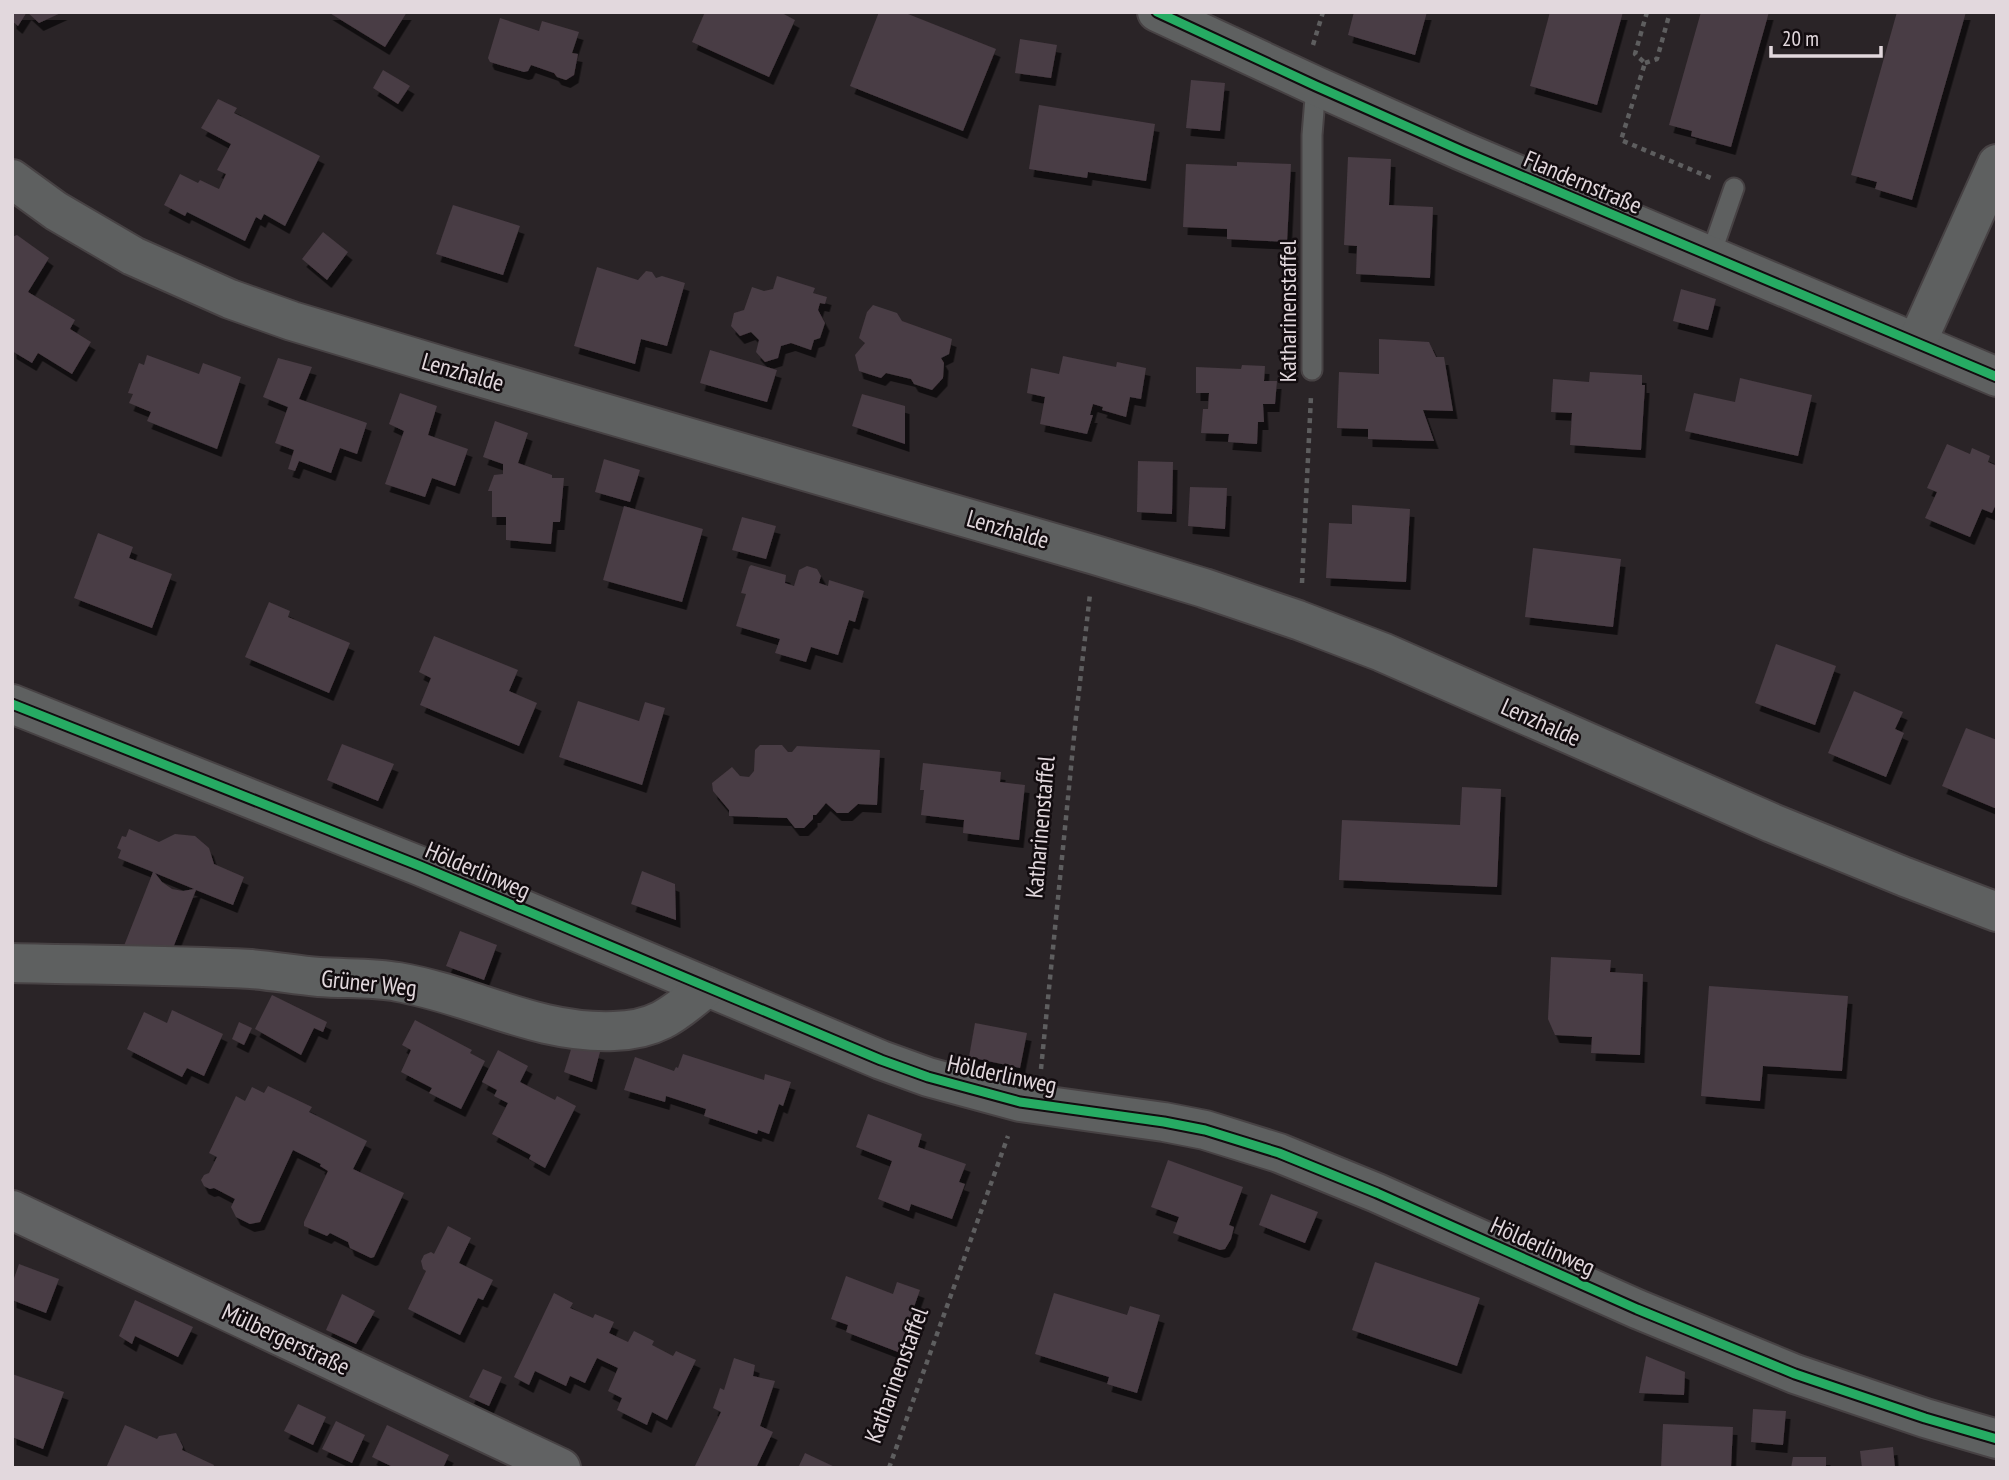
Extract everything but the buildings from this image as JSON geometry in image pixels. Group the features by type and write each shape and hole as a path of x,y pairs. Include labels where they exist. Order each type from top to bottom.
{"street":[{"name":"Flandernstraße","path":"1157,12 1316,86 1710,257 1997,377"},
{"path":"1917,342 1997,163"},
{"name":"Lenzhalde","path":"12,179 56,211 133,256 230,299 292,321 1095,555 1298,620 1382,652 1772,823 1997,912"},
{"name":"Hölderlinweg","path":"12,704 420,866 916,1073 1029,1103 1205,1130 1279,1153 1784,1370 1885,1405 1997,1439"},
{"name":"Grüner Weg","path":"12,963 248,969 321,977 378,979 420,986 529,1021 606,1031 636,1030 669,1018 707,987"},
{"name":"Mülbergerstraße","path":"12,1210 561,1468"}],"lane":[{"name":"Katharinenstaffel","path":"1312,370 1312,135 1316,86"},
{"path":"1710,257 1734,188"}],"path":[{"path":"1645,63 1635,54 1647,12"},
{"path":"1645,63 1657,59 1670,12"},
{"path":"1645,63 1621,140 1734,188"}],"cycle path":[{"path":"1157,12 1462,151 1997,377"},
{"path":"12,704 420,866 881,1060 928,1077 1020,1102 1205,1130 1279,1153 1377,1193 1637,1309 1795,1374 1997,1439"}]}
